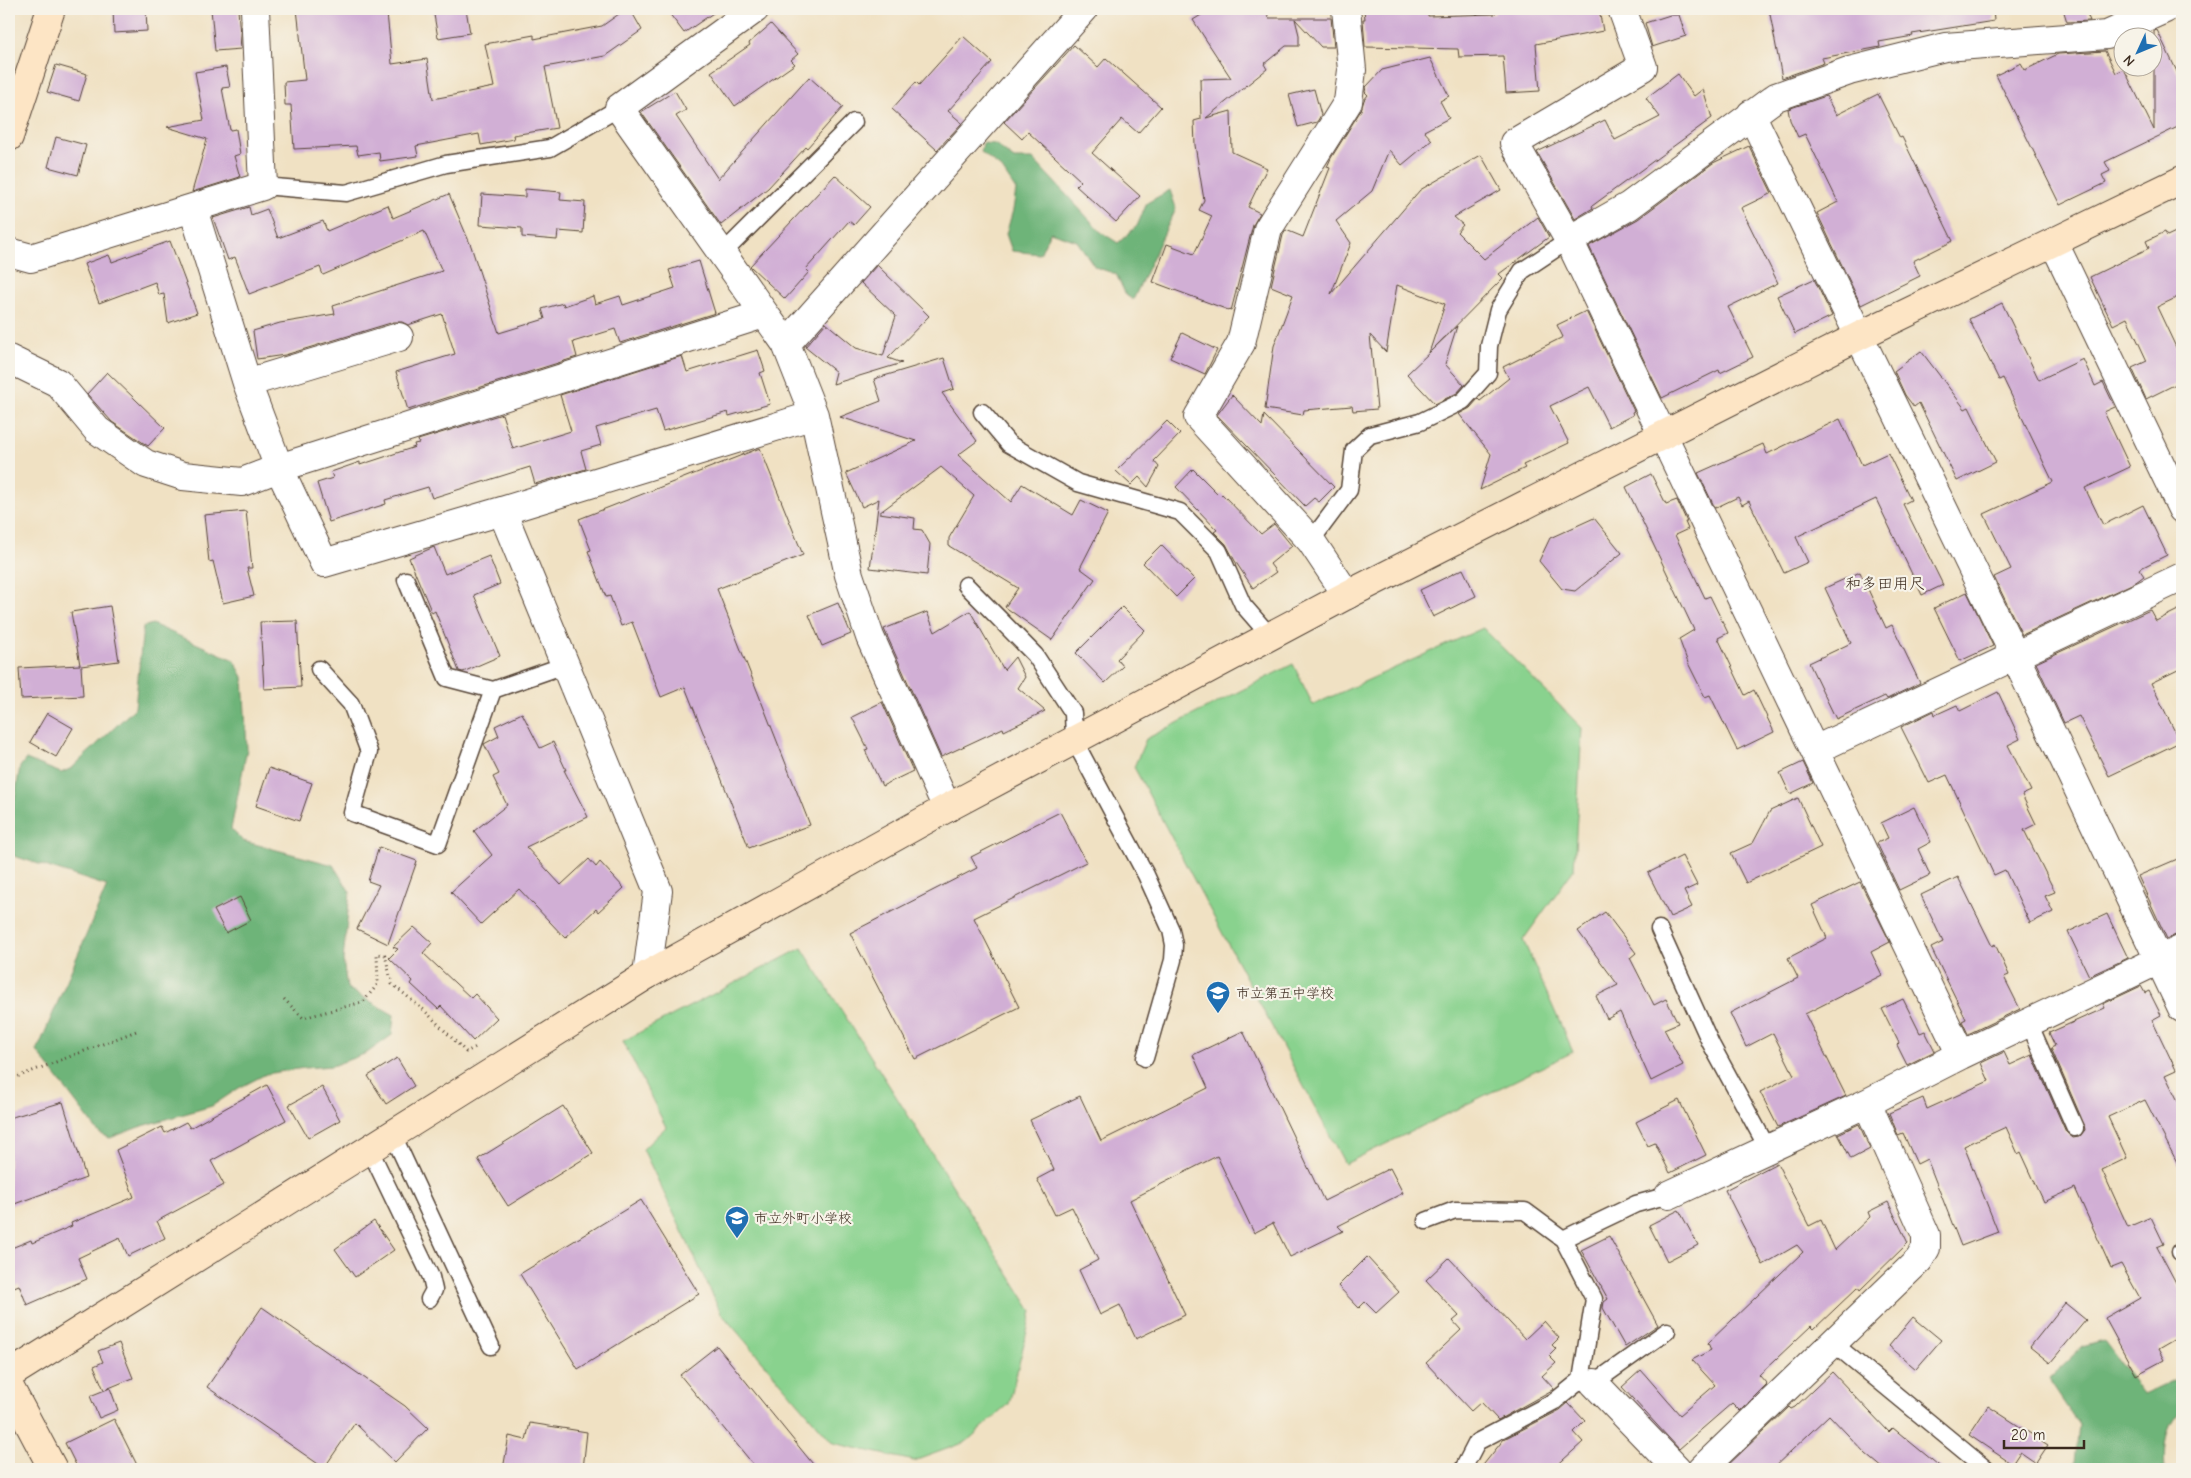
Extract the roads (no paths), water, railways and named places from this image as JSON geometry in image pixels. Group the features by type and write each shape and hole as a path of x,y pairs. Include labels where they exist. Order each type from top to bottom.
{"street":[{"path":"9,137 50,9"},
{"path":"9,252 31,258 263,186 255,9"},
{"path":"755,9 619,108 786,344 814,415 849,575 870,637 947,808"},
{"path":"786,344 1084,9"},
{"path":"1346,9 1352,70 1348,102 1268,229 1241,343 1198,417 1311,541 1347,595"},
{"path":"1622,9 1643,67 1514,143 1569,240 1961,1055"},
{"path":"1569,240 1629,206 1776,97 1849,71 1945,47 2107,35 2165,9"},
{"path":"1751,114 2014,656 2171,955 2182,1008"},
{"path":"9,1375 647,975 947,808 1347,595 1859,336 2182,180"},
{"path":"193,209 247,383 279,468 324,563 502,512 814,415"},
{"path":"2054,243 2182,509"},
{"path":"9,359 13,359 58,383 97,430 146,464 183,476 242,482 279,468 764,314"},
{"path":"247,383 399,337"},
{"path":"502,512 658,891 647,975"},
{"path":"1815,750 2182,577"},
{"path":"1670,1195 1867,1103 1961,1055 2171,955"},
{"path":"1702,1469 1919,1260 1926,1248 1926,1235 1867,1103"},
{"path":"1587,1381 1677,1469"},
{"path":"9,1386 53,1469"}],"lane":[{"path":"263,186 346,193 446,164 550,148 619,108"},
{"path":"722,254 854,122"},
{"path":"1311,541 1349,490 1354,450 1370,435 1420,422 1463,401 1488,373 1489,346 1498,310 1522,271 1569,240"},
{"path":"982,412 1009,444 1078,483 1180,512 1219,551 1242,605 1270,636"},
{"path":"406,580 447,678 493,690 565,664"},
{"path":"966,585 1034,655 1073,713 1074,740 1146,875 1171,930 1174,945 1173,960 1145,1058"},
{"path":"319,669 351,704 369,752 352,813 438,844 493,690"},
{"path":"1659,929 1711,1044 1768,1149"},
{"path":"2029,1023 2075,1128"},
{"path":"393,1135 491,1346"},
{"path":"370,1150 431,1277 434,1290 429,1299"},
{"path":"1563,1239 1636,1204 1670,1195"},
{"path":"1426,1221 1455,1210 1525,1211 1563,1239 1594,1300 1587,1381"},
{"path":"1462,1469 1477,1442 1555,1401 1667,1331"},
{"path":"1833,1343 1986,1469"}],"place":[{"name":"市立第五中学校","path":"1218,1014"},
{"name":"市立外町小学校","path":"737,1239"}],"district":[{"name":"和多田用尺","path":"1885,583"}]}
